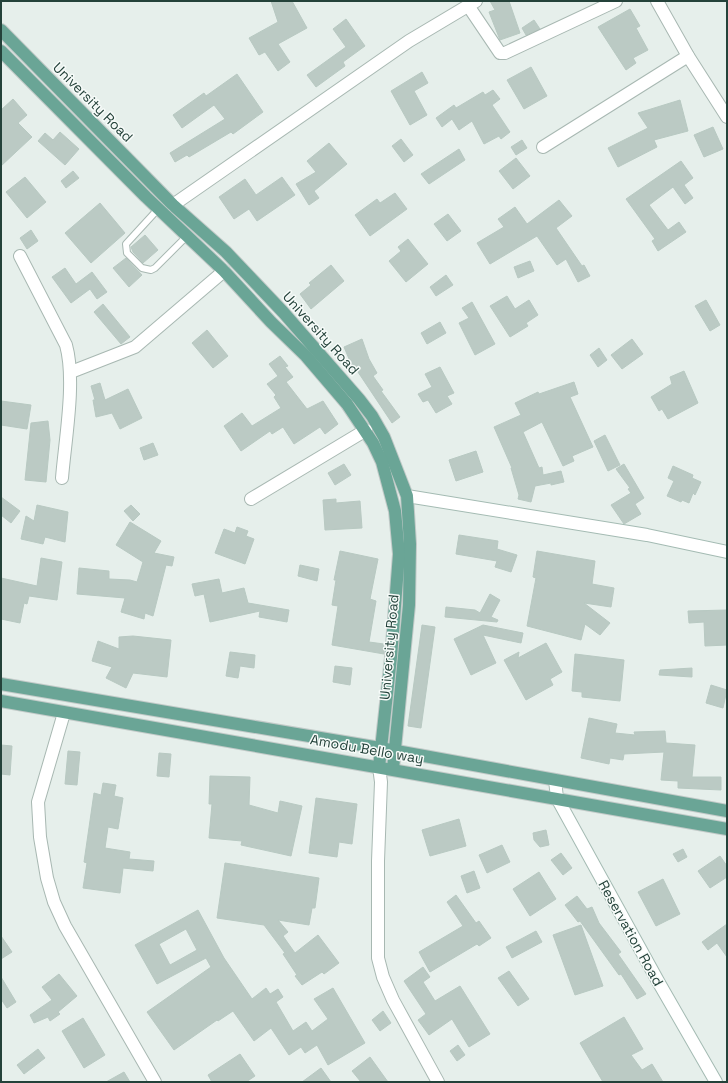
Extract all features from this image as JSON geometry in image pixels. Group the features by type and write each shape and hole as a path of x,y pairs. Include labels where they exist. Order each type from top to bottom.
{"main road":[{"name":"University Road","path":"1,30 171,202 226,252 277,306 359,399 372,416 384,437 407,496 410,544 409,605 393,769"},
{"name":"University Road","path":"1,51 224,271 271,322 306,356 347,404 366,430 382,462 388,483 395,511 399,554 391,658 379,767"},
{"path":"159,208 171,202"},
{"name":"Amodu Bello way","path":"1,684 380,748 727,811"},
{"name":"Amodu Bello way","path":"1,701 727,829"}],"street":[{"path":"171,202 409,41 473,4 500,53 505,53 616,1"},
{"path":"657,1 688,56 727,117"},
{"path":"543,147 688,56"},
{"path":"20,256 66,345 71,372 62,478"},
{"path":"71,372 135,347 144,342 224,271"},
{"path":"251,499 366,430"},
{"path":"407,496 647,536 727,552"},
{"path":"64,713 38,802 40,837 47,878 54,902 65,926 155,1082"},
{"path":"379,767 381,782 378,861 378,958 383,977 393,1000 438,1082"},
{"path":"381,782 393,769"},
{"name":"Reservation Road","path":"555,780 557,798 716,1082"}],"lane":[{"path":"159,208 126,244 127,253 142,268 151,270 156,268 187,236"}],"building":[{"path":"271,1 292,1 307,28 278,44 290,62 278,71 265,52 259,55 249,38 278,22"},
{"path":"490,1 509,1 520,33 500,40 489,12 495,10"},
{"path":"630,9 640,26 636,28 648,50 633,58 636,63 626,70 598,27"},
{"path":"346,19 365,46 343,62 345,66 316,87 307,75 346,47 333,29"},
{"path":"534,20 540,29 526,35 522,28"},
{"path":"531,67 547,96 524,109 507,80"},
{"path":"422,72 428,83 414,91 427,115 410,125 391,91"},
{"path":"237,74 263,112 233,134 231,132 189,157 187,155 175,162 170,153 225,119 214,105 182,128 173,115 204,93 206,96"},
{"path":"493,90 500,99 492,105 510,132 501,139 499,136 484,144 472,121 459,130 452,119 442,127 436,118 454,105 456,108 483,92 485,95"},
{"path":"13,99 27,115 18,123 32,137 1,166 1,110"},
{"path":"680,100 688,131 654,140 657,147 618,167 608,148 648,128 638,113"},
{"path":"713,127 723,149 704,157 694,135"},
{"path":"60,132 79,149 65,165 38,141 45,133 53,140"},
{"path":"401,139 413,155 404,162 392,146"},
{"path":"522,140 527,148 516,155 511,147"},
{"path":"329,143 347,164 314,191 319,198 309,205 296,184 316,172 307,161"},
{"path":"459,149 465,160 429,184 421,174"},
{"path":"516,158 530,176 513,189 499,171"},
{"path":"681,161 693,178 684,185 693,198 685,204 673,187 649,205 668,230 679,222 686,232 658,251 652,241 655,239 626,199"},
{"path":"73,171 79,178 66,188 61,181"},
{"path":"25,177 46,202 27,218 6,192"},
{"path":"282,177 295,195 257,221 249,209 234,219 219,197 245,179 256,195"},
{"path":"395,193 407,209 370,236 355,215 377,199 380,203"},
{"path":"559,200 572,216 556,228 582,266 584,265 590,276 578,282 566,259 557,265 537,236 490,264 477,243 504,227 498,219 515,207 527,224"},
{"path":"100,203 125,233 91,263 65,233"},
{"path":"448,214 461,231 447,241 434,224"},
{"path":"31,230 38,241 27,249 20,238"},
{"path":"145,235 158,250 143,263 133,252 131,247"},
{"path":"408,239 428,264 406,282 389,261 401,251 398,247"},
{"path":"126,258 142,275 129,287 113,268"},
{"path":"530,261 534,271 518,278 514,267"},
{"path":"331,265 344,281 311,309 300,294 311,285 309,283"},
{"path":"65,268 76,284 92,272 107,292 97,299 90,289 71,303 52,277"},
{"path":"446,275 453,285 436,296 430,287"},
{"path":"507,296 515,309 529,300 538,315 526,323 528,326 510,337 490,306"},
{"path":"706,300 720,325 710,331 695,306"},
{"path":"472,302 495,344 475,355 459,323 469,318 462,308"},
{"path":"103,304 130,337 121,344 94,312"},
{"path":"440,322 446,333 427,344 421,333"},
{"path":"207,330 228,356 213,368 192,343"},
{"path":"362,339 369,359 377,373 373,376 383,390 381,391 400,417 392,423 354,366 352,366 344,347"},
{"path":"632,339 643,354 622,369 611,355"},
{"path":"599,348 607,360 598,367 590,355"},
{"path":"280,356 288,366 285,367 293,377 286,382 307,409 323,401 338,424 325,434 320,427 294,444 283,427 272,434 270,431 241,451 224,426 242,413 252,426 281,408 274,397 276,395 267,384 278,376 269,364"},
{"path":"440,367 454,393 447,396 452,404 436,413 428,400 423,402 418,394 432,387 425,374"},
{"path":"684,371 698,403 668,419 662,409 659,411 651,397 672,384 670,377"},
{"path":"574,382 578,394 570,397 593,447 572,456 574,461 563,466 542,422 523,432 539,468 542,467 543,475 561,471 564,482 535,486 531,502 518,499 519,495 512,468 494,427 521,415 515,403 538,392 539,394"},
{"path":"100,383 105,400 128,389 142,418 120,429 112,413 96,417 93,400 95,400 91,386"},
{"path":"1,401 31,405 27,429 1,425"},
{"path":"48,421 50,440 46,482 25,480 31,423"},
{"path":"605,435 620,465 608,471 594,441"},
{"path":"153,443 158,455 144,460 140,448"},
{"path":"476,451 483,472 456,481 449,460"},
{"path":"344,464 351,475 335,485 328,473"},
{"path":"624,464 644,498 635,504 641,514 624,524 611,505 631,493 628,489 630,488 616,469"},
{"path":"673,466 693,475 692,478 701,482 695,495 693,493 689,503 682,500 681,502 667,496 674,481 668,478"},
{"path":"1,497 20,511 11,523 1,515"},
{"path":"336,499 336,503 360,501 362,528 325,530 323,500"},
{"path":"37,505 68,512 65,542 45,537 43,544 21,539 26,516 34,521"},
{"path":"131,505 140,514 133,521 124,511"},
{"path":"130,522 161,541 154,553 174,557 172,566 166,565 153,616 145,613 144,619 121,612 125,598 77,594 79,568 109,571 109,579 130,580 137,582 143,562 116,545"},
{"path":"237,527 248,531 246,536 254,539 245,564 215,553 224,529 235,533"},
{"path":"459,535 498,541 497,549 517,555 511,572 495,567 497,561 456,554"},
{"path":"340,551 378,559 370,599 376,601 369,642 384,644 384,654 332,645 338,606 332,605 336,580 334,580"},
{"path":"537,551 595,561 592,584 614,588 611,607 584,603 610,623 600,635 585,624 581,640 527,626 536,578 533,577"},
{"path":"41,558 62,562 57,600 29,596 27,604 24,603 20,623 1,619 1,578 37,586"},
{"path":"300,565 319,569 317,581 298,576"},
{"path":"219,579 222,593 244,588 248,603 289,610 287,622 259,617 260,611 210,622 204,594 195,596 192,584"},
{"path":"490,594 500,600 491,617 498,620 497,622 445,617 446,607 475,610 480,613"},
{"path":"727,610 727,645 705,646 704,622 689,623 688,611"},
{"path":"422,625 435,627 421,728 408,726"},
{"path":"483,625 523,633 521,643 483,635 496,663 471,675 454,639"},
{"path":"133,636 171,640 167,677 133,673 126,688 106,678 112,667 92,661 98,641 119,649 119,637"},
{"path":"546,643 562,672 550,679 553,685 526,700 504,660 519,652 518,658"},
{"path":"230,652 255,655 254,668 240,666 238,678 226,676"},
{"path":"575,654 624,660 620,701 582,697 582,692 572,691"},
{"path":"335,666 352,668 350,685 333,682"},
{"path":"692,668 692,677 659,675 660,670"},
{"path":"711,685 727,690 723,708 706,703"},
{"path":"589,718 617,724 615,733 635,735 634,732 665,731 666,743 695,745 692,777 721,777 721,790 678,788 678,781 661,780 664,752 624,754 623,760 610,758 609,764 581,758"},
{"path":"1,745 12,746 10,775 1,774"},
{"path":"68,751 80,752 77,785 65,784"},
{"path":"159,753 171,754 169,777 157,776"},
{"path":"210,776 250,777 249,805 278,813 280,801 302,806 291,856 241,845 242,841 209,838 212,804 209,804"},
{"path":"103,783 116,785 114,796 123,798 118,829 108,827 105,848 130,852 129,859 154,861 153,871 123,868 120,893 83,888 87,863 84,862 94,793 101,795"},
{"path":"316,798 357,804 352,844 339,842 337,857 309,853"},
{"path":"459,819 466,846 430,856 422,830"},
{"path":"546,830 549,845 540,847 534,840 533,833"},
{"path":"502,845 510,862 487,873 479,855"},
{"path":"683,849 687,857 678,862 673,854"},
{"path":"561,853 572,868 563,875 551,860"},
{"path":"720,856 727,866 727,877 710,888 698,871"},
{"path":"225,863 319,878 315,908 312,908 309,925 278,920 288,932 283,936 295,953 318,935 339,963 324,974 322,972 302,985 295,976 297,975 283,954 285,953 264,925 217,918"},
{"path":"474,871 480,888 467,893 461,876"},
{"path":"539,872 556,899 530,916 513,889"},
{"path":"663,879 680,914 656,926 638,892"},
{"path":"456,895 476,923 479,921 491,938 479,946 477,944 430,972 419,952 463,926 447,902"},
{"path":"577,896 587,909 592,907 599,923 621,952 618,954 646,994 637,999 621,974 619,975 580,921 578,922 565,905"},
{"path":"198,910 224,958 252,999 266,988 270,994 278,989 283,997 276,1002 293,1031 306,1022 312,1031 328,1019 314,999 333,988 365,1043 328,1065 317,1045 305,1053 301,1047 289,1055 271,1028 254,1041 233,1011 218,1021 217,1020 174,1050 147,1012 211,967 206,958 157,984 135,945","holes":["186,929 197,950 170,965 159,944"]},
{"path":"727,924 727,957 717,943 708,950 702,942"},
{"path":"581,925 603,986 575,995 553,935"},
{"path":"536,931 542,942 512,958 506,947"},
{"path":"1,936 12,952 1,959"},
{"path":"423,967 430,977 423,982 435,1001 460,986 490,1034 469,1047 452,1019 429,1035 418,1020 426,1014 404,981"},
{"path":"509,971 529,999 518,1006 498,978"},
{"path":"59,974 77,996 58,1012 60,1014 50,1021 48,1017 34,1023 30,1015 52,1000 42,987"},
{"path":"1,977 16,1002 7,1008 1,999"},
{"path":"383,1011 391,1023 380,1031 372,1020"},
{"path":"624,1017 643,1049 631,1055 642,1070 652,1064 663,1082 603,1082 580,1043"},
{"path":"83,1018 105,1055 84,1068 62,1031"},
{"path":"458,1045 465,1055 457,1061 450,1051"},
{"path":"38,1049 45,1058 24,1074 17,1065"},
{"path":"240,1054 255,1076 246,1082 212,1082 208,1075"},
{"path":"370,1057 388,1082 361,1082 352,1071"},
{"path":"321,1068 331,1082 302,1082"},
{"path":"124,1072 130,1082 106,1082"}]}
